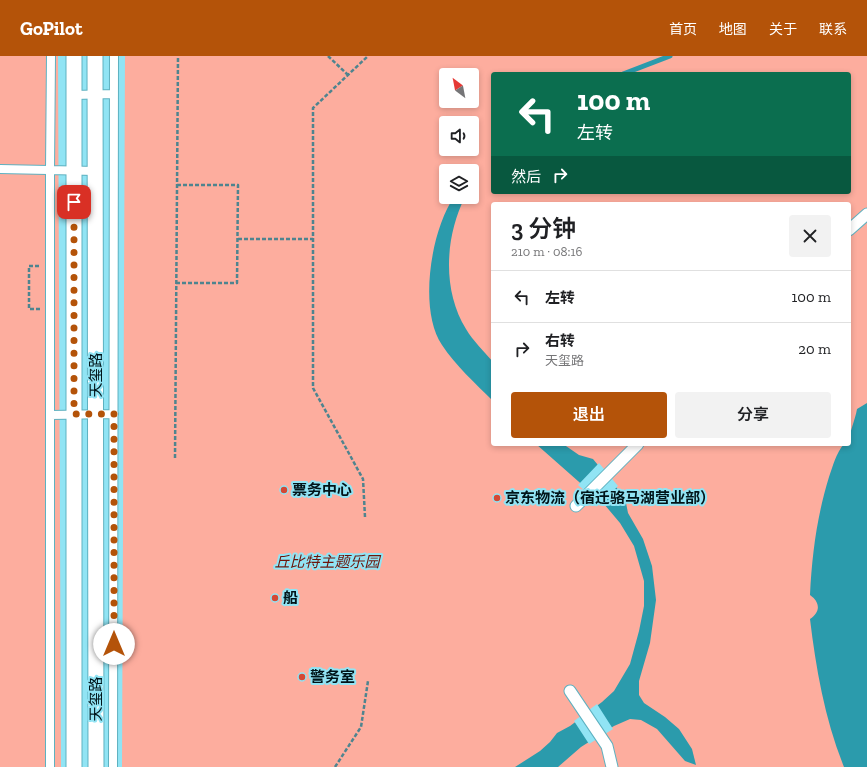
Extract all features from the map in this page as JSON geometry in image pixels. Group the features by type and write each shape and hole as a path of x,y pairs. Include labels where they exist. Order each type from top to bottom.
{"street":[{"name":"天玺路","path":"74,56 74,767"},
{"name":"天玺路","path":"95,56 96,767"},
{"path":"851,228 867,214"},
{"path":"576,506 636,446"},
{"path":"570,691 606,746 612,767"}],"lane":[{"path":"50,767 51,56"},
{"path":"113,767 114,56"},
{"path":"74,95 114,94"},
{"path":"0,168 96,170"},
{"path":"50,415 114,414"}],"path":[{"path":"175,458 178,56"},
{"path":"328,56 348,76"},
{"path":"365,516 363,479 312,388 314,108 368,56"},
{"path":"176,283 238,283 238,186 177,185"},
{"path":"238,239 313,239"},
{"path":"50,266 29,266 29,309 50,309"},
{"path":"335,767 361,727 368,681"}],"green space":[{"path":"0,56 58,56 61,767 0,767"},
{"name":"丘比特主题乐园","path":"125,56 867,56 867,767 122,767"}],"water":[{"path":"450,204 462,204 453,229 450,246 450,281 458,314 475,342 491,360 491,399 459,367 442,345 435,330 431,312 429,291 430,270 439,229"},
{"path":"867,403 867,767 844,767 826,713 818,675 810,619 816,613 818,607 816,601 810,595 818,521 825,492 839,451 843,446 851,446 851,431 857,409"},
{"path":"538,446 566,446 579,455 593,459 625,498 628,513 643,539 652,566 656,600 650,643 639,681 639,695 644,703 665,717 679,729 692,749 696,765 685,761 657,729 641,720 630,719 614,726 581,747 558,767 515,767 540,751 557,733 570,726 602,702 614,691 630,664 644,606 644,581 634,546 620,523 604,504"}],"pier":[{"path":"599,463 618,486 600,504 578,485"},
{"path":"597,704 613,729 589,744 574,721"}],"waterway":[{"path":"628,72 670,56"}],"place":[{"name":"票务中心","path":"284,490"},
{"name":"京东物流（宿迁骆马湖营业部）","path":"497,498"},
{"name":"船","path":"275,598"},
{"name":"警务室","path":"302,677"}],"route":[{"path":"74,202 74,414 114,414 114,644"}]}
